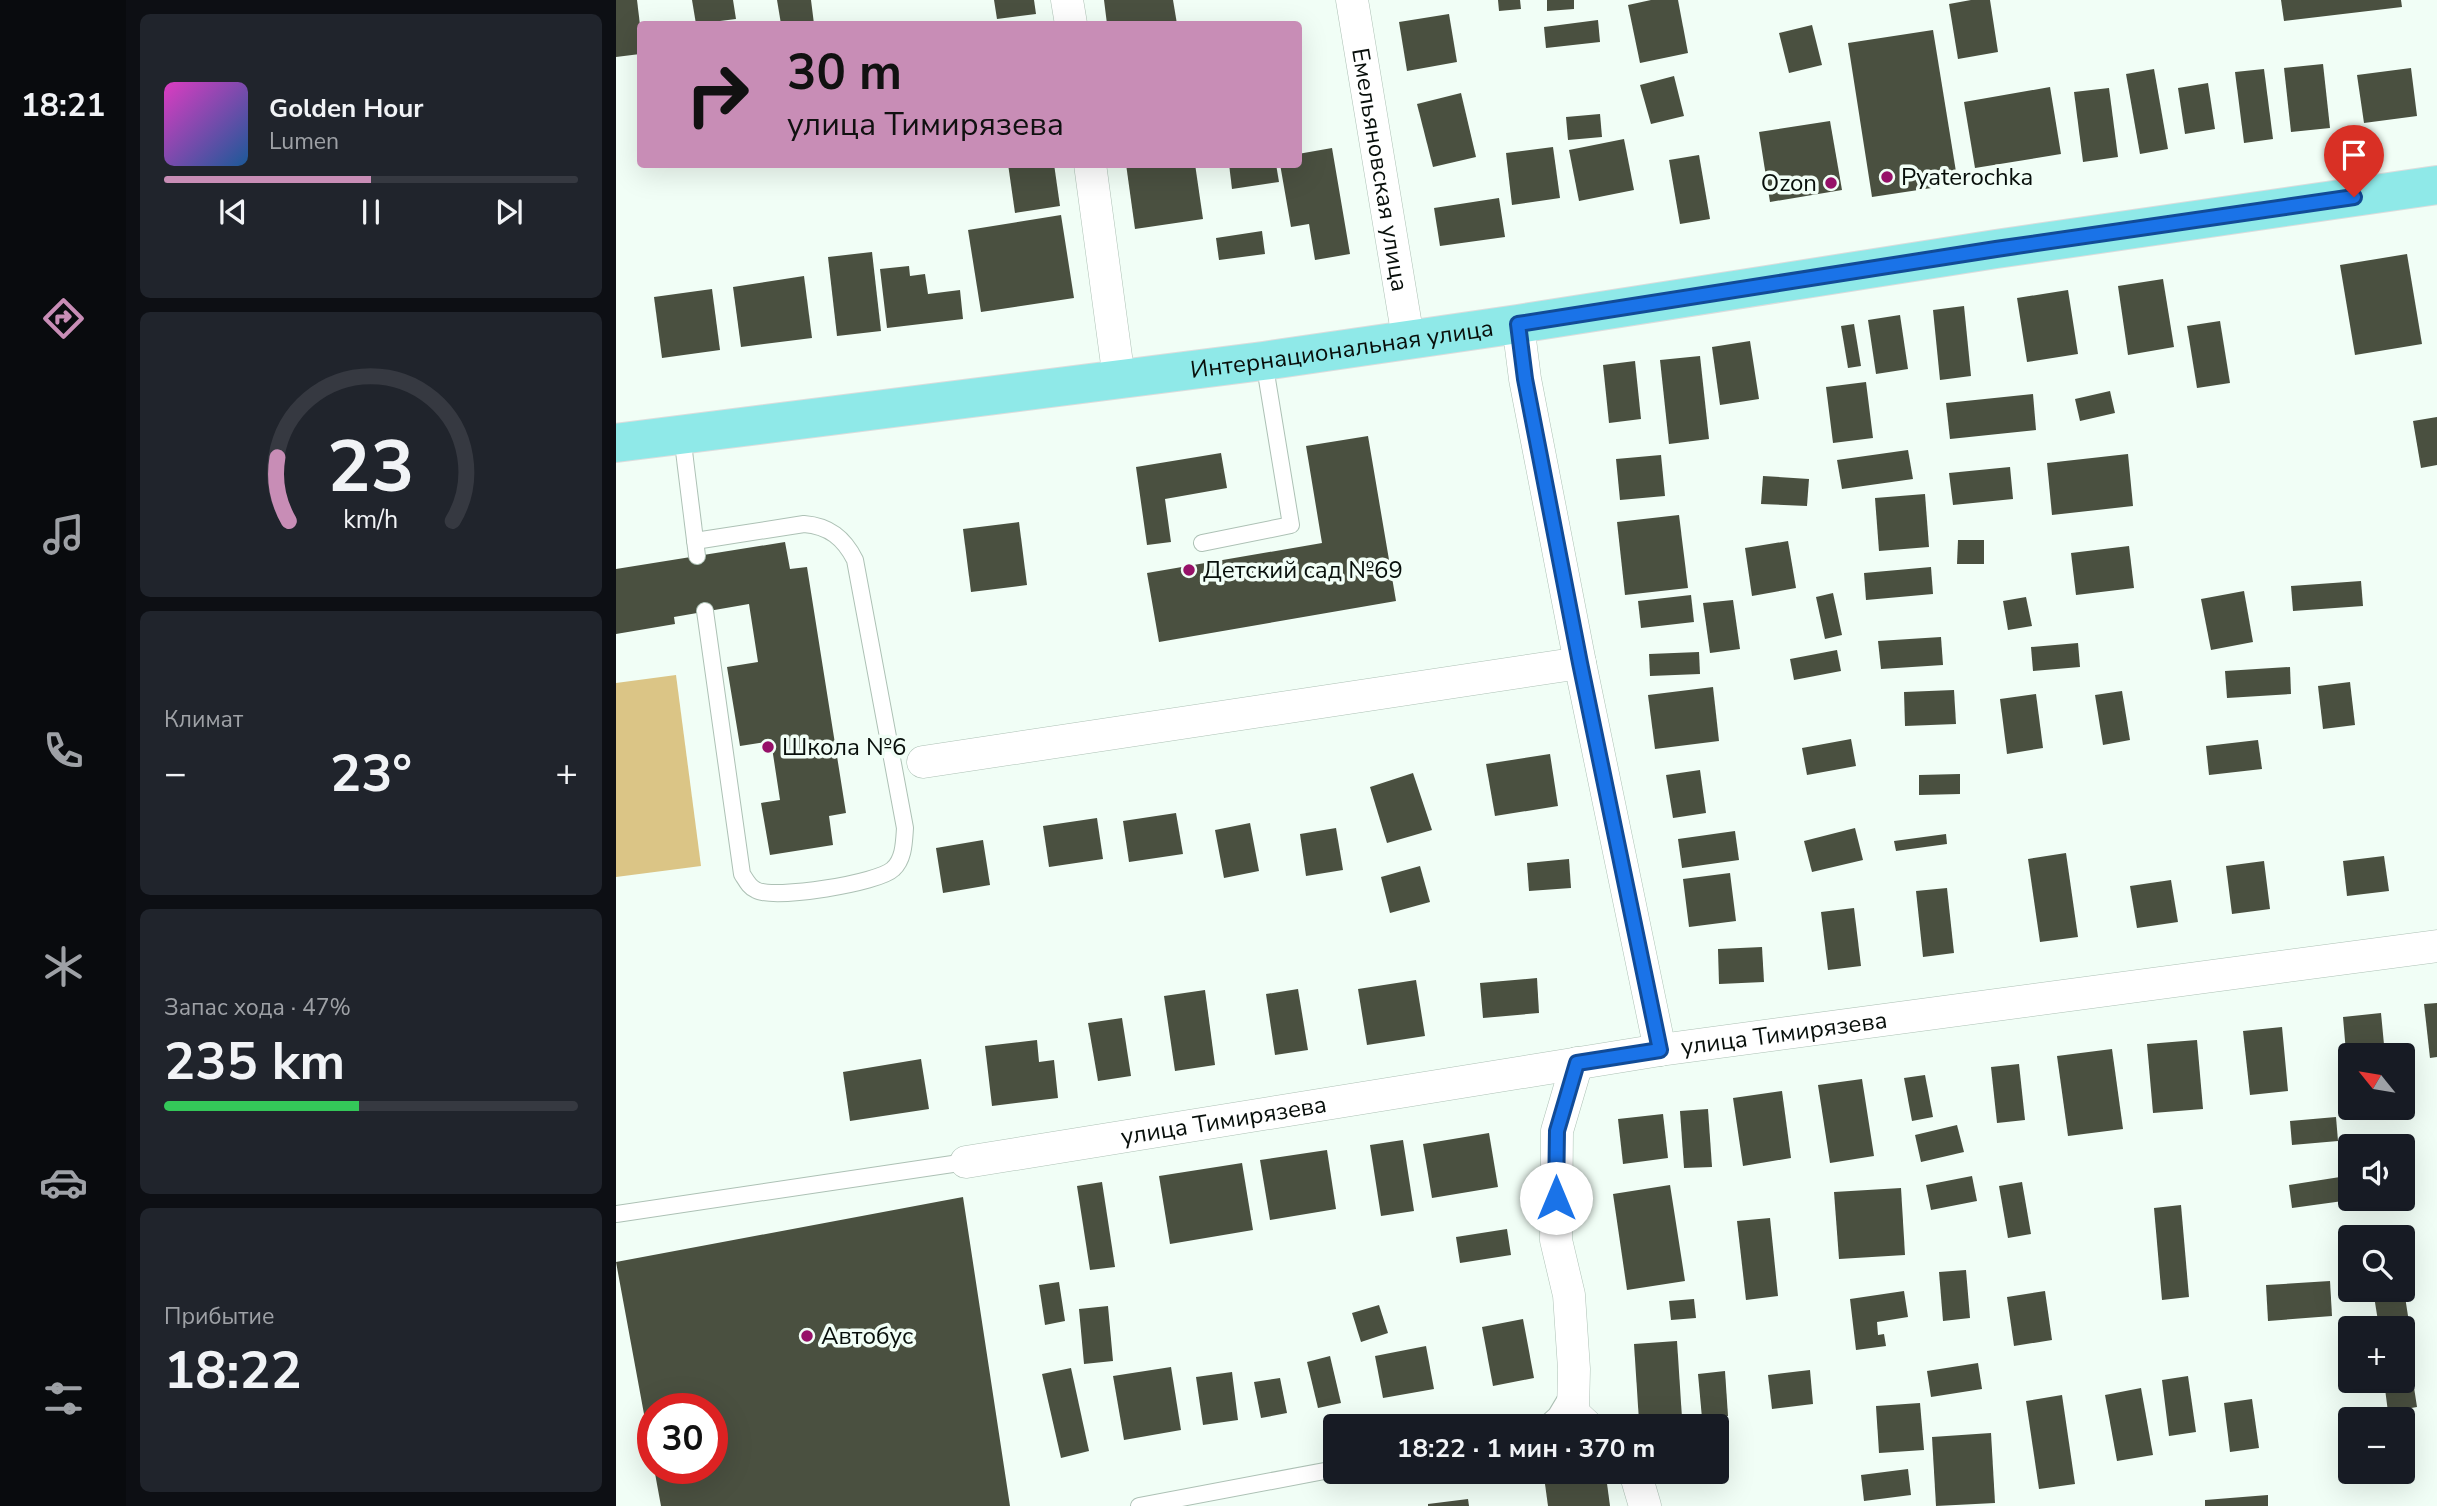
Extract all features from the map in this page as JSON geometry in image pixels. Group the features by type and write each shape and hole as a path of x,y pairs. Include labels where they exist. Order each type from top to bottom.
{"main road":[{"name":"Интернациональная улица","path":"616,443 1264,361 1996,249 2437,185"}],"street":[{"path":"1067,0 1070,21"},
{"name":"Емельяновская улица","path":"1352,0 1408,338"},
{"path":"1091,168 1119,379"},
{"path":"1518,324 1525,379 1580,663 1660,1050"},
{"path":"908,765 1580,663"},
{"name":"улица Тимирязева","path":"966,1162 1660,1050 2437,946"},
{"path":"1574,1414 1569,1295 1556,1240 1556,1142 1577,1063"},
{"path":"1639,1484 1645,1506"}],"lane":[{"path":"1202,542 1291,524 1264,361"},
{"path":"682,435 696,548 804,524 818,525 840,537 855,560 908,765 902,856 894,869 878,878 789,894 757,891 748,883 742,874 705,611"},
{"path":"616,1214 966,1162"},
{"path":"1555,1414 1566,1401 1574,1382"},
{"path":"1139,1506 1323,1471"}],"shaded area":[{"path":"676,675 701,866 616,877 616,683"}],"building":[{"path":"616,0 637,0 640,21 637,21 637,54 616,57"},
{"path":"692,0 733,0 736,19 696,21"},
{"path":"777,0 811,0 814,21 780,21"},
{"path":"994,0 1034,0 1036,14 997,19"},
{"path":"1104,0 1173,0 1176,21 1107,21"},
{"path":"1498,0 1520,0 1521,9 1499,11"},
{"path":"1547,0 1574,0 1574,9 1547,11"},
{"path":"1651,0 1678,0 1688,53 1640,63 1628,5"},
{"path":"1990,0 1998,52 1958,59 1949,4"},
{"path":"2281,0 2401,0 2402,7 2284,21"},
{"path":"1449,14 1457,62 1407,71 1399,22"},
{"path":"1598,20 1600,42 1546,48 1544,27"},
{"path":"1812,25 1822,65 1789,73 1779,33"},
{"path":"1933,30 1958,184 1872,197 1848,43"},
{"path":"2323,64 2330,128 2291,132 2284,68"},
{"path":"2411,68 2417,116 2364,123 2357,75"},
{"path":"2154,69 2168,149 2140,154 2126,74"},
{"path":"2264,69 2273,139 2244,143 2235,72"},
{"path":"1674,76 1684,116 1651,124 1640,85"},
{"path":"2208,83 2215,129 2185,134 2178,88"},
{"path":"2050,87 2061,154 1975,168 1964,102"},
{"path":"2109,88 2118,157 2083,162 2074,92"},
{"path":"1461,93 1476,157 1433,167 1417,104"},
{"path":"1600,114 1602,137 1568,140 1566,117"},
{"path":"1830,121 1842,190 1770,202 1759,132"},
{"path":"1624,139 1634,190 1579,201 1569,150"},
{"path":"1553,147 1560,198 1512,205 1506,153"},
{"path":"1332,148 1350,254 1315,260 1309,224 1291,227 1281,168 1302,168 1302,153"},
{"path":"1699,155 1710,219 1680,224 1669,160"},
{"path":"1009,168 1055,168 1060,206 1015,213"},
{"path":"1127,168 1196,168 1203,219 1135,229"},
{"path":"1229,168 1277,168 1279,182 1232,189"},
{"path":"1499,198 1505,237 1440,246 1434,208"},
{"path":"1061,215 1074,298 981,312 968,230"},
{"path":"1262,231 1265,254 1219,260 1216,238"},
{"path":"872,252 881,331 837,336 828,257"},
{"path":"2407,254 2422,344 2355,355 2340,265"},
{"path":"909,266 910,276 925,274 928,294 960,290 963,319 887,328 880,269"},
{"path":"804,276 812,338 741,347 733,287"},
{"path":"2163,279 2174,347 2128,355 2118,286"},
{"path":"712,289 720,350 662,358 654,297"},
{"path":"2068,290 2078,354 2027,362 2017,298"},
{"path":"1964,306 1971,376 1940,380 1933,310"},
{"path":"1900,315 1908,369 1876,374 1868,320"},
{"path":"2220,321 2230,383 2197,388 2187,326"},
{"path":"1854,324 1861,366 1848,368 1841,326"},
{"path":"1750,341 1759,399 1720,405 1712,347"},
{"path":"1700,356 1709,439 1669,444 1660,360"},
{"path":"1635,361 1641,419 1609,423 1603,365"},
{"path":"1866,382 1873,438 1833,443 1826,387"},
{"path":"2110,391 2115,413 2080,421 2075,399"},
{"path":"2033,394 2036,430 1950,439 1946,403"},
{"path":"2437,417 2437,465 2421,468 2413,421"},
{"path":"1368,436 1396,601 1159,642 1147,573 1322,543 1306,446"},
{"path":"1908,450 1913,479 1842,489 1837,460"},
{"path":"1221,453 1227,488 1165,499 1171,542 1147,545 1136,467"},
{"path":"2128,454 2133,506 2052,515 2047,463"},
{"path":"1661,455 1665,496 1620,500 1616,459"},
{"path":"2010,467 2013,499 1953,505 1949,473"},
{"path":"1763,476 1809,479 1807,506 1761,504"},
{"path":"1925,494 1929,547 1879,551 1875,498"},
{"path":"1679,515 1688,588 1625,595 1617,522"},
{"path":"1019,522 1027,585 971,592 963,529"},
{"path":"1958,540 1984,540 1984,564 1957,564"},
{"path":"1788,541 1796,588 1752,596 1745,548"},
{"path":"785,542 790,569 807,567 846,813 829,816 833,845 770,855 761,803 780,800 771,741 740,746 727,667 758,662 749,604 674,617 675,624 616,634 616,569"},
{"path":"2129,546 2134,588 2076,595 2071,553"},
{"path":"1931,567 1933,594 1866,600 1864,573"},
{"path":"2361,581 2363,606 2293,611 2291,586"},
{"path":"2244,591 2253,642 2211,650 2201,599"},
{"path":"1833,593 1842,635 1825,639 1816,597"},
{"path":"1691,595 1694,622 1641,628 1638,601"},
{"path":"2026,597 2032,626 2008,630 2003,601"},
{"path":"1733,600 1740,649 1710,653 1703,603"},
{"path":"1941,637 1943,665 1881,669 1878,641"},
{"path":"2078,643 2080,667 2033,671 2031,647"},
{"path":"1837,650 1841,671 1794,680 1790,659"},
{"path":"1699,652 1700,674 1650,676 1649,654"},
{"path":"2290,667 2291,694 2227,698 2225,671"},
{"path":"2350,682 2355,725 2323,729 2318,686"},
{"path":"1713,687 1719,741 1655,749 1648,695"},
{"path":"1954,690 1956,724 1905,726 1904,692"},
{"path":"2122,691 2130,740 2103,745 2095,695"},
{"path":"2036,694 2043,748 2007,754 2000,699"},
{"path":"1851,739 1856,766 1807,775 1802,748"},
{"path":"2258,740 2262,769 2209,775 2206,746"},
{"path":"1550,754 1558,806 1495,816 1486,764"},
{"path":"1700,770 1706,813 1673,818 1666,775"},
{"path":"1413,773 1432,830 1387,843 1370,787"},
{"path":"1960,774 1960,794 1919,795 1919,775"},
{"path":"1176,813 1183,854 1129,862 1123,821"},
{"path":"1097,818 1103,859 1049,867 1043,826"},
{"path":"1250,823 1259,871 1224,878 1215,830"},
{"path":"1336,828 1343,870 1306,876 1300,834"},
{"path":"1855,828 1863,860 1812,872 1804,841"},
{"path":"1735,831 1739,860 1682,868 1678,839"},
{"path":"1946,834 1947,844 1896,851 1894,841"},
{"path":"983,840 990,885 943,893 936,848"},
{"path":"2066,853 2078,937 2040,942 2028,859"},
{"path":"2384,856 2389,891 2347,896 2343,861"},
{"path":"1569,859 1571,888 1529,891 1527,863"},
{"path":"2264,861 2270,909 2232,914 2226,866"},
{"path":"1420,866 1430,902 1390,913 1381,877"},
{"path":"1730,873 1736,921 1689,927 1683,879"},
{"path":"2171,880 2178,922 2137,928 2130,886"},
{"path":"1947,888 1954,953 1923,957 1916,891"},
{"path":"1854,908 1861,966 1828,970 1821,912"},
{"path":"1762,947 1764,982 1719,984 1718,949"},
{"path":"1537,978 1539,1013 1483,1018 1480,983"},
{"path":"1416,980 1425,1036 1367,1045 1358,989"},
{"path":"1298,989 1308,1050 1275,1055 1266,994"},
{"path":"1205,990 1215,1065 1175,1071 1164,996"},
{"path":"2437,1003 2437,1057 2430,1058 2424,1004"},
{"path":"2381,1013 2384,1043 2345,1043 2343,1017"},
{"path":"1122,1018 1131,1076 1098,1081 1088,1023"},
{"path":"2282,1027 2288,1091 2250,1095 2243,1031"},
{"path":"1037,1040 1039,1062 1054,1060 1058,1098 992,1106 985,1046"},
{"path":"2197,1040 2203,1109 2153,1113 2147,1044"},
{"path":"2112,1049 2123,1129 2068,1136 2057,1056"},
{"path":"921,1059 929,1109 850,1121 843,1072"},
{"path":"2019,1064 2025,1120 1997,1123 1991,1067"},
{"path":"1925,1075 1933,1117 1912,1121 1904,1078"},
{"path":"1862,1079 1874,1156 1830,1163 1818,1085"},
{"path":"1782,1091 1791,1158 1743,1166 1733,1098"},
{"path":"1708,1109 1712,1167 1684,1168 1680,1111"},
{"path":"1663,1114 1668,1158 1623,1164 1618,1119"},
{"path":"2336,1117 2338,1141 2292,1145 2290,1121"},
{"path":"1957,1125 1964,1152 1921,1162 1915,1135"},
{"path":"1489,1133 1498,1187 1432,1198 1423,1144"},
{"path":"1403,1140 1414,1211 1381,1216 1370,1145"},
{"path":"1327,1150 1336,1209 1270,1220 1260,1160"},
{"path":"1242,1163 1253,1230 1170,1244 1159,1176"},
{"path":"1972,1176 1977,1201 1931,1210 1926,1185"},
{"path":"2338,1177 2338,1202 2292,1208 2289,1185"},
{"path":"1102,1182 1115,1267 1090,1270 1077,1186"},
{"path":"2022,1182 2031,1234 2008,1238 1999,1186"},
{"path":"1670,1185 1685,1281 1627,1290 1613,1194"},
{"path":"1901,1188 1905,1255 1839,1259 1834,1192"},
{"name":"Автобус","path":"963,1197 1010,1506 661,1506 657,1484 728,1484 728,1393 640,1393 616,1262"},
{"path":"2181,1205 2189,1297 2162,1300 2154,1208"},
{"path":"1770,1218 1778,1296 1746,1300 1737,1221"},
{"path":"1507,1229 1511,1255 1460,1263 1456,1237"},
{"path":"1966,1270 1970,1318 1943,1321 1939,1272"},
{"path":"2330,1281 2332,1316 2268,1321 2266,1285"},
{"path":"1059,1282 1065,1321 1045,1325 1039,1285"},
{"path":"1904,1291 1908,1317 1877,1322 1878,1335 1884,1334 1886,1346 1856,1350 1850,1299"},
{"path":"2045,1291 2052,1340 2014,1346 2007,1297"},
{"path":"1694,1299 1696,1318 1671,1320 1669,1301"},
{"path":"2375,1302 2406,1302 2408,1316 2377,1316"},
{"path":"1379,1305 1388,1333 1361,1342 1352,1313"},
{"path":"1108,1306 1113,1361 1084,1364 1079,1309"},
{"path":"1523,1319 1534,1378 1493,1386 1482,1327"},
{"path":"1677,1341 1682,1414 1639,1414 1634,1344"},
{"path":"1426,1346 1434,1389 1383,1398 1375,1356"},
{"path":"1330,1356 1341,1403 1318,1408 1307,1362"},
{"path":"1978,1363 1982,1389 1931,1397 1927,1371"},
{"path":"1171,1367 1181,1430 1124,1440 1113,1376"},
{"path":"1071,1368 1089,1451 1061,1458 1042,1374"},
{"path":"1810,1370 1813,1404 1772,1409 1768,1375"},
{"path":"1725,1371 1728,1414 1702,1414 1698,1374"},
{"path":"1232,1372 1238,1420 1203,1425 1196,1377"},
{"path":"2188,1376 2196,1432 2169,1436 2162,1380"},
{"path":"1280,1378 1287,1413 1261,1418 1254,1382"},
{"path":"2141,1388 2153,1455 2117,1461 2105,1395"},
{"path":"2386,1393 2415,1393 2417,1407 2387,1407"},
{"path":"2062,1395 2075,1484 2039,1489 2026,1401"},
{"path":"2252,1399 2259,1448 2230,1452 2224,1403"},
{"path":"1920,1403 1924,1450 1879,1453 1876,1406"},
{"path":"1991,1433 1995,1503 1936,1506 1932,1437"},
{"path":"1908,1469 1911,1495 1864,1501 1861,1475"},
{"path":"1545,1484 1607,1484 1610,1506 1548,1506"},
{"path":"2268,1495 2268,1506 2205,1506 2205,1500"},
{"path":"1468,1499 1469,1506 1428,1506 1428,1504"}],"place":[{"name":"Pyaterochka","path":"1887,177"},
{"name":"Ozon","path":"1831,183"},
{"name":"Детский сад №69","path":"1189,570"},
{"name":"Школа №6","path":"768,747"},
{"name":"Автобус","path":"807,1336"}],"route":[{"path":"1556,1198 1557,1131 1577,1063 1660,1050 1580,663 1525,379 1518,324 1996,249 2354,197"}]}
